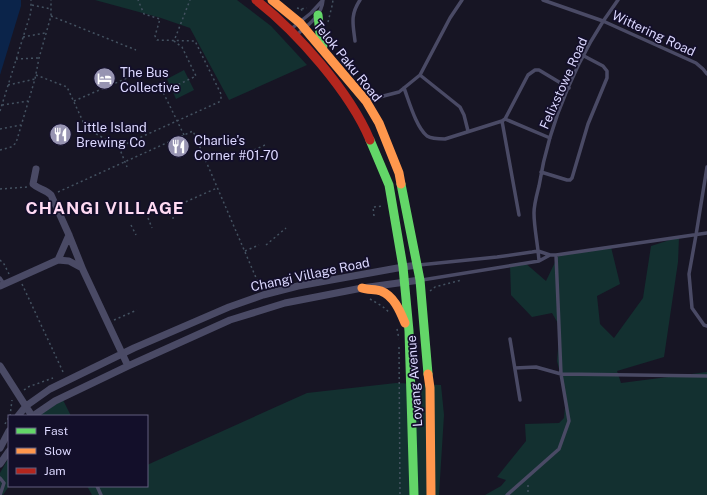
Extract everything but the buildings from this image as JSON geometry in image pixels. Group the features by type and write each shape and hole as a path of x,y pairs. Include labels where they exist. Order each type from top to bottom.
{"main road":[{"name":"Telok Paku Road","path":"256,0 270,10 314,56 341,90 365,127 389,185 403,267"},
{"name":"Telok Paku Road","path":"272,0 302,25 325,51 366,100 379,123 400,173 418,265"},
{"path":"318,15 320,34 325,51"},
{"name":"Loyang Avenue","path":"418,265 430,388 431,495"},
{"name":"Loyang Avenue","path":"403,267 409,331 414,495"},
{"path":"362,288 382,291 390,297 396,305 409,331"}],"street":[{"path":"36,169 33,181 35,186 47,191 51,195 82,268 128,366"},
{"path":"58,260 69,235"},
{"path":"1,283 19,278 58,260 69,261 82,268"},
{"name":"Changi Village Road","path":"19,415 26,406 50,390 123,354 229,306 263,294 298,286 418,265"},
{"name":"Changi Village Road","path":"34,415 55,401 128,366 221,324 255,312 285,303 362,288 420,280"},
{"path":"0,366 32,415"},
{"path":"0,448 8,433"},
{"path":"0,464 8,452"}],"lane":[{"path":"292,33 318,15 322,8 323,0"},
{"path":"292,33 302,25 323,0"},
{"path":"355,41 352,23 354,9 360,0"},
{"path":"366,100 399,92 420,75 450,18 462,0"},
{"name":"Wittering Road","path":"543,0 603,21 696,63 707,74"},
{"name":"Felixstowe Road","path":"539,261 534,213 541,172 550,138 569,88 584,56 603,21 618,0"},
{"path":"541,172 566,180 570,180 572,178 588,124 607,78 607,71 603,66 584,56"},
{"path":"518,214 504,120 528,75 535,70 539,70 569,88"},
{"path":"420,75 460,107 464,115 468,131"},
{"path":"404,88 420,127 428,136 436,139 445,139 504,120 550,138"},
{"path":"707,167 688,274 692,308 704,325 707,326"},
{"name":"Changi Village Road","path":"418,265 538,251 550,255 556,255 707,233"},
{"name":"Changi Village Road","path":"420,280 539,261 550,255"},
{"path":"507,495 559,449 569,421 561,374 556,255"},
{"path":"510,339 520,400"},
{"path":"515,368 536,367 561,374 707,376"},
{"path":"0,478 4,483 0,495"}],"path":[{"path":"0,111 31,12 31,0"},
{"path":"0,150 12,147 16,143 35,80 45,33 51,16 51,0"},
{"path":"119,147 176,120 219,102 221,99 221,94 195,41 157,40 155,36 160,19 144,14 138,0"},
{"path":"174,41 190,0"},
{"path":"328,23 332,0"},
{"path":"32,5 51,9"},
{"path":"293,6 301,9 310,7"},
{"path":"51,16 136,50"},
{"path":"23,36 45,33"},
{"path":"174,41 182,47 196,76 163,92 184,135"},
{"path":"16,59 39,58"},
{"path":"74,102 141,72"},
{"path":"36,75 67,87 86,128 119,147 127,167"},
{"path":"8,85 35,80"},
{"path":"2,105 28,101"},
{"path":"0,129 21,126"},
{"path":"51,195 193,131 263,294"},
{"path":"254,150 265,145"},
{"path":"0,189 35,186"},
{"path":"173,219 174,207 217,188"},
{"path":"373,207 374,216"},
{"path":"148,218 152,228"},
{"path":"131,225 136,235"},
{"path":"266,245 286,228"},
{"path":"245,251 259,245"},
{"path":"0,260 11,277"},
{"path":"19,278 64,374"},
{"path":"382,306 391,315"},
{"path":"107,323 137,310"},
{"path":"397,328 399,351 400,495"},
{"path":"10,415 12,399 19,393 28,386 57,377"},
{"path":"524,480 529,486 528,495"}],"green space":[{"path":"95,0 237,0 271,26 307,65 229,100 190,28 161,18"},
{"path":"184,70 194,90 176,99 167,79"},
{"path":"679,237 678,262 664,357 617,371 621,383 707,372 707,495 485,495 501,486 506,480 497,477 526,441 525,424 559,423 564,418 566,396 557,361 560,327 552,313 532,317 511,295 510,264 524,262 546,281 559,254 611,247 620,284 597,296 600,324 614,338 643,298 651,246"},
{"path":"396,383 441,385 444,415 439,495 92,495 88,487 148,487 148,465 307,393"},
{"path":"63,400 70,415 38,415"},
{"path":"8,459 8,487 3,495 0,495 0,473"}],"water":[{"path":"0,0 21,0 21,6 0,75"}],"traffic: fast":[{"path":"318,15 323,46"},
{"path":"370,140 389,185 403,267 409,331 414,495"},
{"path":"401,184 420,280 428,374"}],"traffic: slow":[{"path":"272,0 300,23 366,101 379,123 399,173 401,184"},
{"path":"362,288 381,291 390,296 396,304 405,323"},
{"path":"428,374 430,388 431,495"}],"traffic: jam":[{"path":"256,0 272,13 321,64 350,102 370,140"}],"place":[{"name":"The Bus Collective","path":"105,79"},
{"name":"Little Island Brewing Co","path":"61,134"},
{"name":"Charlie's Corner #01-70","path":"179,147"}],"district":[{"name":"CHANGI VILLAGE","path":"105,208"}]}
